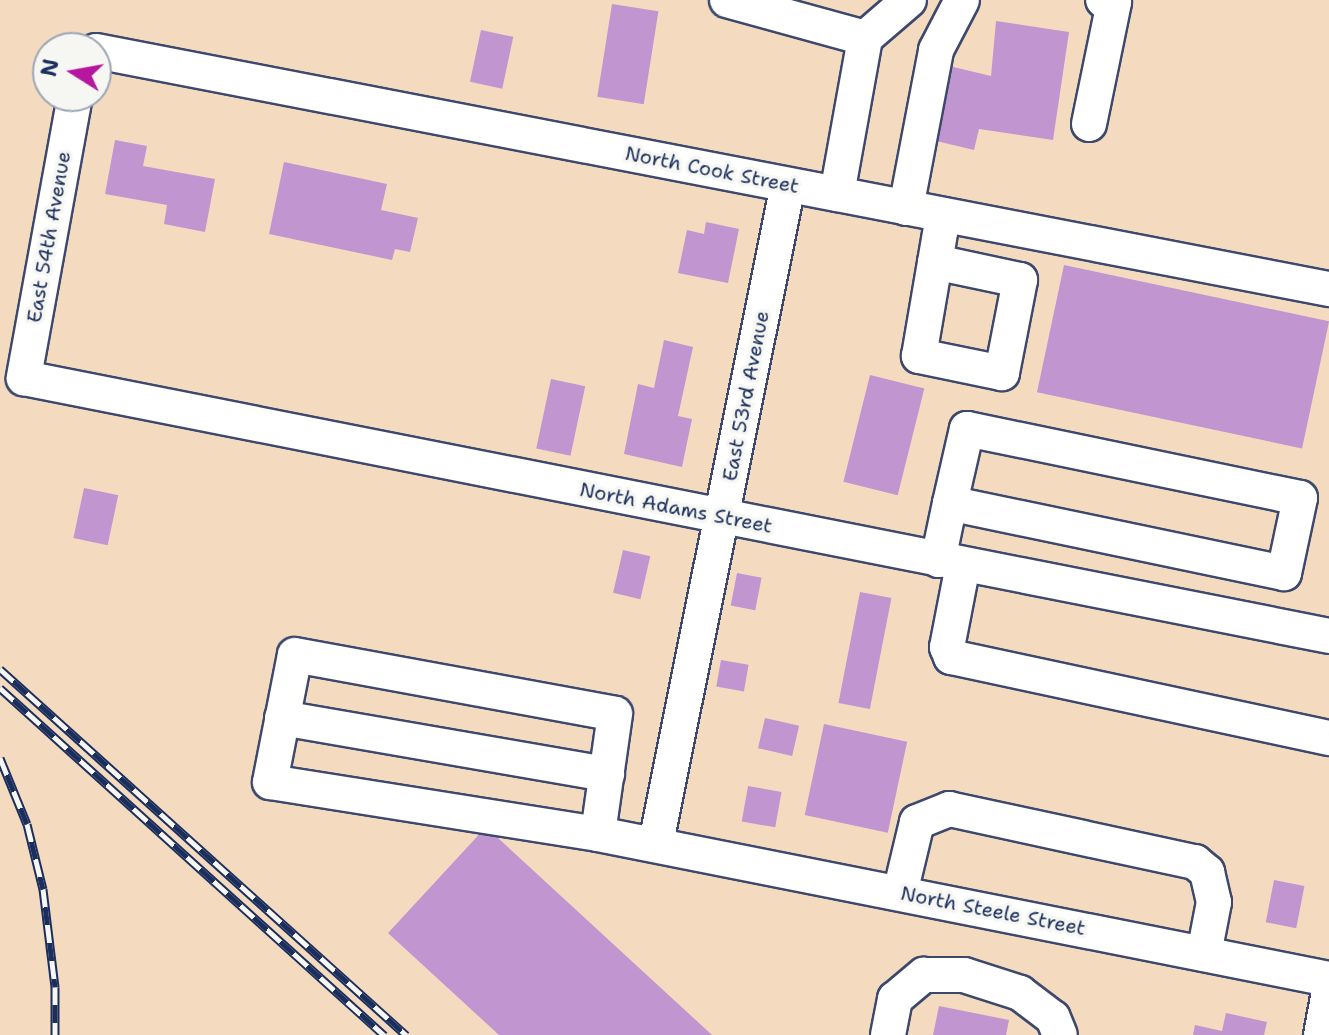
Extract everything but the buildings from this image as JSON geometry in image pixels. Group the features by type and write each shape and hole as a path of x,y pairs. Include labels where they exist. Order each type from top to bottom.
{"street":[{"path":"727,0 793,9 865,38"},
{"path":"837,194 865,38 909,0"},
{"path":"906,208 936,50 962,0"},
{"path":"1089,124 1114,2 1103,0"},
{"name":"North Cook Street","path":"112,54 1329,289"},
{"name":"East 54th Avenue","path":"24,378 72,112"},
{"name":"East 53rd Avenue","path":"656,843 788,185"},
{"path":"935,262 943,215"},
{"name":"North Adams Street","path":"24,378 722,518 1328,632"},
{"path":"950,503 1284,573 1300,498 967,429 950,503 947,647 951,657 1329,738"},
{"path":"598,834 607,774 615,714 295,655 282,718 607,774"},
{"name":"North Steele Street","path":"282,718 270,782 656,843 1204,954 1327,1003"},
{"path":"900,893 917,822 949,809 1195,862 1207,872 1214,902 1204,954"},
{"path":"888,1035 895,999 924,975 964,975 1020,993 1053,1018 1060,1035"}],"railway":[{"path":"0,669 406,1035"},
{"path":"0,688 384,1035"},
{"path":"0,758 27,824 43,889 55,987 55,1035"}]}
